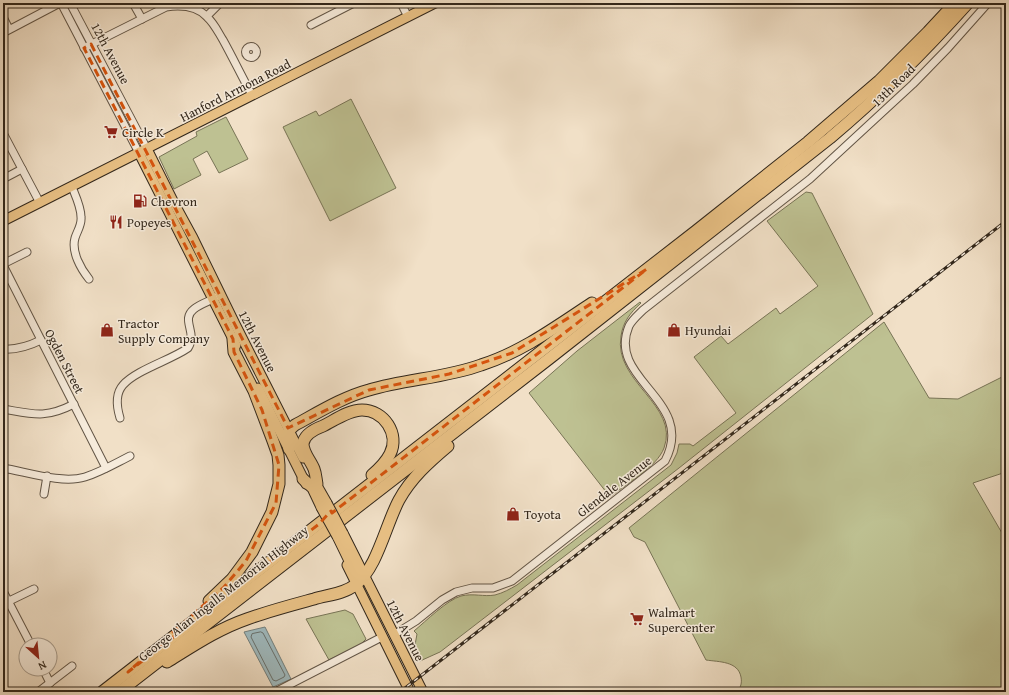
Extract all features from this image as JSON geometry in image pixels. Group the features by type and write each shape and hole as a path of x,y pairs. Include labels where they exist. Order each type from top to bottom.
{"highway":[{"path":"319,524 720,212 848,109 899,62 954,3"},
{"path":"119,692 222,629 246,619 345,590 356,585 370,567 400,498 417,474 448,445 550,358 840,129 909,67 968,3"},
{"path":"289,449 287,434 289,430 295,425 349,397 369,390 449,374 482,365 512,353 647,269"},
{"path":"128,672 232,579 252,552 276,503 279,484 278,455 262,410 234,352 233,339"},
{"name":"George Alan Ingalls Memorial Highway","path":"119,692 550,358"},
{"path":"317,484 315,470 306,454 303,444 306,436 355,410 371,411 384,419 389,427 393,440 392,450 388,459 374,473 343,498 319,524"},
{"path":"303,479 313,488 355,571 358,575 364,576"},
{"name":"George Alan Ingalls Memorial Highway","path":"102,692 319,524"}],"main road":[{"name":"Hanford Armona Road","path":"3,221 435,3"},
{"name":"12th Avenue","path":"143,151 217,297 317,484 323,506"},
{"name":"12th Avenue","path":"217,297 233,339 303,479"},
{"name":"12th Avenue","path":"338,536 356,585 410,692"},
{"name":"12th Avenue","path":"364,576 423,692"},
{"path":"382,637 390,641 400,662 404,665 410,666"}],"street":[{"path":"3,17 6,31 60,3"},
{"name":"12th Avenue","path":"60,3 143,151"},
{"name":"12th Avenue","path":"70,3 143,151"},
{"path":"134,3 142,19"},
{"path":"207,16 220,3"},
{"path":"311,25 354,3"},
{"path":"401,3 408,17"},
{"name":"13th Road","path":"810,179 911,85 948,48 988,3"},
{"path":"84,48 166,7 173,6 190,8 207,16 214,25 252,95"},
{"path":"234,60 246,54"},
{"path":"3,133 40,203"},
{"path":"3,179 22,169"},
{"name":"Glendale Avenue","path":"394,634 416,621 442,600 456,592 472,588 493,588 512,581 665,461 671,448 671,424 663,407 629,362 626,343 629,326 643,310 810,179"},
{"path":"72,187 79,203 82,217 81,224 74,239 74,250 84,272 89,279"},
{"path":"3,265 27,252"},
{"name":"Ogden Street","path":"3,265 106,468"},
{"path":"120,418 117,404 121,386 133,377 188,348 192,343 188,318 190,313 194,309 217,297"},
{"path":"3,349 18,349 29,346 41,340"},
{"path":"3,409 36,415 62,410 74,404"},
{"path":"3,468 64,479 76,479 85,477 130,456"},
{"path":"44,494 47,476"},
{"path":"6,603 34,589"},
{"path":"3,591 6,603 25,637"},
{"path":"275,692 382,637"},
{"path":"38,692 72,666"},
{"path":"47,677 50,683"}],"highlighted area":[{"path":"91,44 288,428 369,390 449,374 512,353 647,269 332,513 331,511 319,524 128,672 224,587 246,561 276,503 279,465 262,410 234,352 233,339 84,48"}],"green space":[{"path":"351,99 396,188 330,221 283,127 316,111 319,116"},
{"path":"226,117 248,159 219,173 207,151 193,159 201,175 174,189 159,157 197,136 196,132"},
{"path":"806,192 812,193 873,314 679,468 440,652 420,661 415,645 417,634 414,631 443,606 461,596 495,595 517,585 671,465 677,453 679,444 690,444 693,446 736,413 694,357 721,336 728,344 776,308 780,314 818,286 767,221"},
{"path":"640,302 641,303 630,314 623,326 621,336 621,352 627,367 635,380 663,419 666,433 664,448 655,462 610,497 529,393 577,351"},
{"path":"884,322 929,398 958,399 1006,375 1006,472 973,483 1006,540 1006,692 737,692 741,683 739,672 732,665 727,663 706,660 645,542 634,537 629,528"},
{"path":"345,610 353,614 366,639 360,645 329,660 306,619"}],"water":[{"path":"265,627 291,679 273,687 244,632"}],"railway":[{"path":"400,692 1006,221"}],"place":[{"name":"Circle K","path":"111,132"},
{"name":"Chevron","path":"140,201"},
{"name":"Popeyes","path":"116,222"},
{"name":"Tractor Supply Company","path":"107,330"},
{"name":"Hyundai","path":"674,330"},
{"name":"Toyota","path":"513,514"},
{"name":"Walmart Supercenter","path":"637,619"}]}
